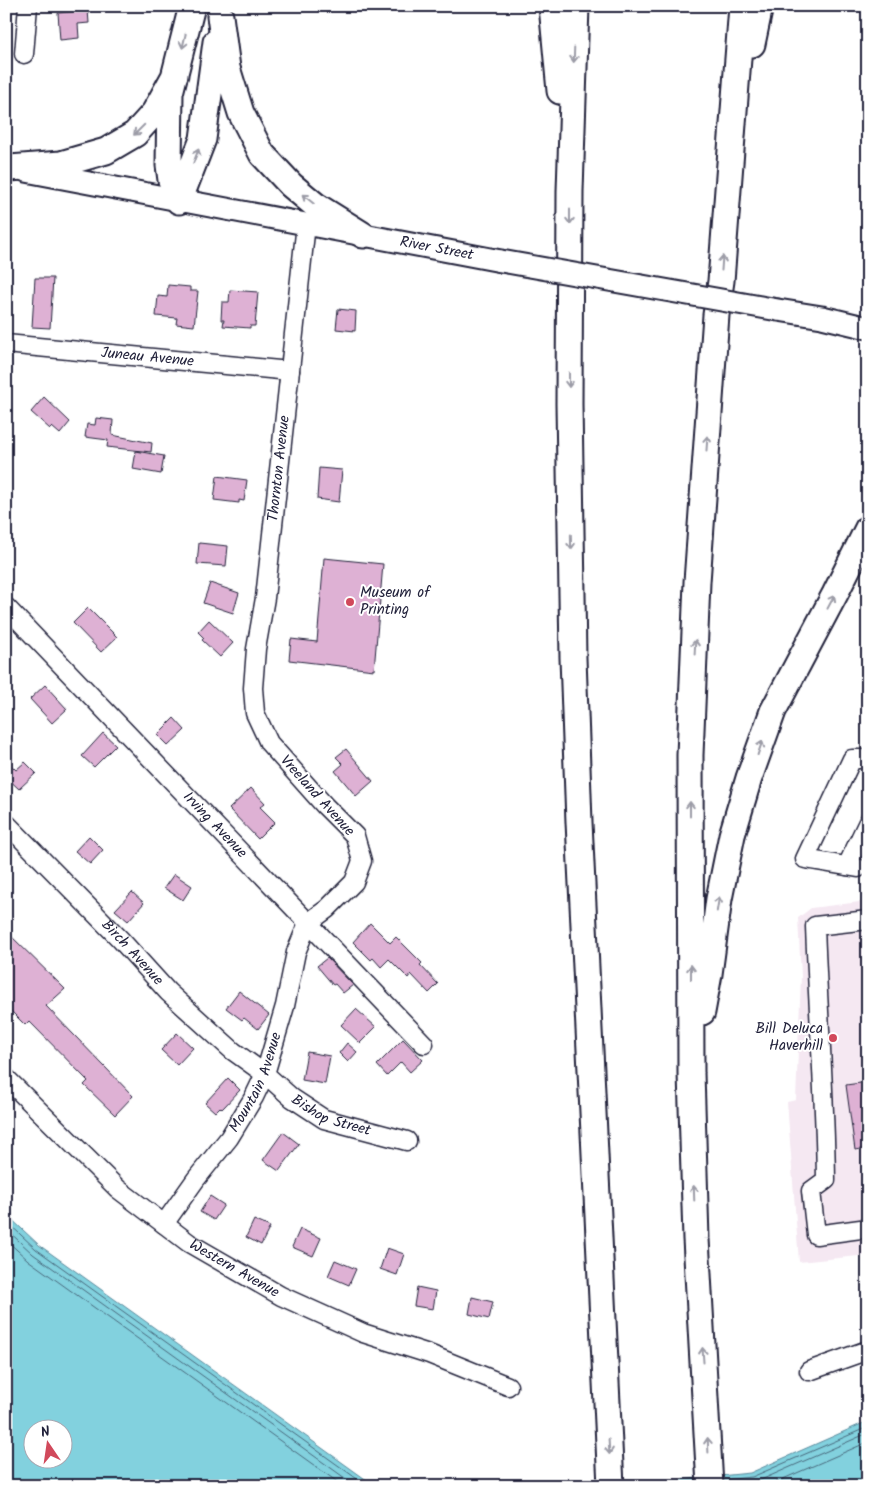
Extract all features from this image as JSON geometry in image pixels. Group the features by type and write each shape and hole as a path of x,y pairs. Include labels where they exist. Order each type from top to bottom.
{"highway":[{"path":"179,201 171,180 169,165 170,93 192,6"},
{"path":"552,6 570,191"},
{"path":"576,6 570,191 569,404 573,658 579,822 611,1486"},
{"path":"710,1486 696,1239 690,1073 690,755 697,582 716,315 721,281 742,6"},
{"path":"732,134 760,6"},
{"path":"179,201 203,139 220,11"},
{"path":"220,11 227,68 241,113 262,154 291,185 315,205 363,235"},
{"path":"8,168 61,164 106,152 136,134 154,113 175,75"},
{"path":"690,1073 709,974 719,899 732,835 749,778 773,711 868,528"}],"main road":[{"name":"River Street","path":"8,168 501,261 822,317 868,328"}],"street":[{"path":"24,54 28,6"},
{"name":"Thornton Avenue","path":"255,713 253,688 256,649 265,598 306,224"},
{"name":"Juneau Avenue","path":"6,344 290,371"},
{"name":"Irving Avenue","path":"6,607 424,1044"},
{"name":"Vreeland Avenue","path":"255,713 269,742 325,806 356,836 362,861 354,882 326,909 308,922"},
{"path":"868,759 852,759 805,860 853,867 868,822"},
{"name":"Birch Avenue","path":"6,823 120,939 168,992 233,1051 265,1074"},
{"path":"868,920 814,926 826,1118 826,1180 811,1190 816,1235 868,1228"},
{"name":"Mountain Avenue","path":"164,1224 196,1179 229,1138 254,1097 265,1074 285,1006 296,952 308,922"},
{"name":"Bishop Street","path":"265,1074 292,1098 324,1119 407,1141"},
{"name":"Western Avenue","path":"6,1078 118,1189 189,1243 281,1296 363,1333 429,1354 508,1386"},
{"path":"810,1371 868,1350"}],"shaded area":[{"name":"Bill Deluca Haverhill","path":"868,901 868,1255 799,1262 787,1102 796,1100 801,976 798,918 811,908"}],"water":[{"path":"6,1214 39,1245 375,1486 6,1486"},
{"path":"868,1421 868,1486 618,1486 750,1473"}],"building":[{"path":"88,10 89,23 78,24 79,38 60,40 58,13"},
{"path":"35,278 53,278 50,328 32,327"},
{"path":"168,285 190,287 190,291 198,291 194,326 176,324 177,318 156,316 158,296 167,297"},
{"path":"230,290 258,292 255,326 250,326 250,328 223,326 224,320 221,320 222,302 229,302"},
{"path":"338,309 356,311 355,331 336,329"},
{"path":"44,397 70,422 60,434 52,427 50,429 31,412"},
{"path":"96,418 113,420 112,435 152,443 151,452 107,447 108,440 85,437 87,424 95,425"},
{"path":"136,451 164,456 161,474 133,469"},
{"path":"319,468 342,470 339,502 317,499"},
{"path":"217,476 247,480 244,501 239,500 239,503 214,500"},
{"path":"199,543 228,546 226,566 197,564"},
{"name":"Museum of Printing","path":"324,558 383,564 374,670 289,660 291,639 317,642"},
{"path":"210,583 239,593 233,613 203,603"},
{"path":"88,608 117,637 101,652 73,623"},
{"path":"209,620 233,643 220,657 202,640 204,638 198,632"},
{"path":"45,685 67,709 52,723 30,699"},
{"path":"174,718 185,730 168,746 157,735"},
{"path":"103,733 116,745 94,767 82,756"},
{"path":"346,749 373,781 356,796 335,771 343,764 336,757"},
{"path":"6,760 16,770 25,762 36,773 19,789 6,777"},
{"path":"251,788 265,803 260,807 275,822 258,839 229,809"},
{"path":"89,836 103,850 90,864 75,851"},
{"path":"174,874 192,886 183,900 164,888"},
{"path":"132,892 144,903 128,921 115,910"},
{"path":"370,923 390,943 396,937 422,963 420,965 438,984 429,993 411,974 408,978 389,959 381,967 353,942"},
{"path":"6,931 65,989 46,1006 133,1096 115,1115 84,1085 88,1081 29,1021 25,1025 6,1006"},
{"path":"327,958 353,985 343,993 335,984 333,985 317,966"},
{"path":"239,991 269,1015 258,1029 244,1018 242,1020 226,1008"},
{"path":"356,1009 376,1027 360,1043 341,1025"},
{"path":"177,1033 193,1048 177,1065 161,1050"},
{"path":"403,1039 423,1060 410,1072 401,1062 387,1076 377,1065"},
{"path":"347,1043 357,1052 348,1062 339,1053"},
{"path":"307,1052 330,1056 325,1084 302,1080"},
{"path":"228,1078 240,1090 222,1109 220,1107 215,1112 205,1103"},
{"path":"868,1082 868,1148 855,1150 846,1085"},
{"path":"283,1132 299,1144 279,1171 263,1160"},
{"path":"210,1196 224,1205 214,1220 200,1212"},
{"path":"254,1220 270,1227 261,1245 246,1237"},
{"path":"300,1229 321,1238 313,1256 292,1247"},
{"path":"387,1248 404,1254 397,1275 380,1269"},
{"path":"335,1260 356,1269 349,1285 328,1276"},
{"path":"417,1287 436,1291 433,1309 414,1306"},
{"path":"472,1297 493,1302 489,1319 469,1314"}],"place":[{"name":"Museum of Printing","path":"350,602"},
{"name":"Bill Deluca Haverhill","path":"833,1038"}]}
